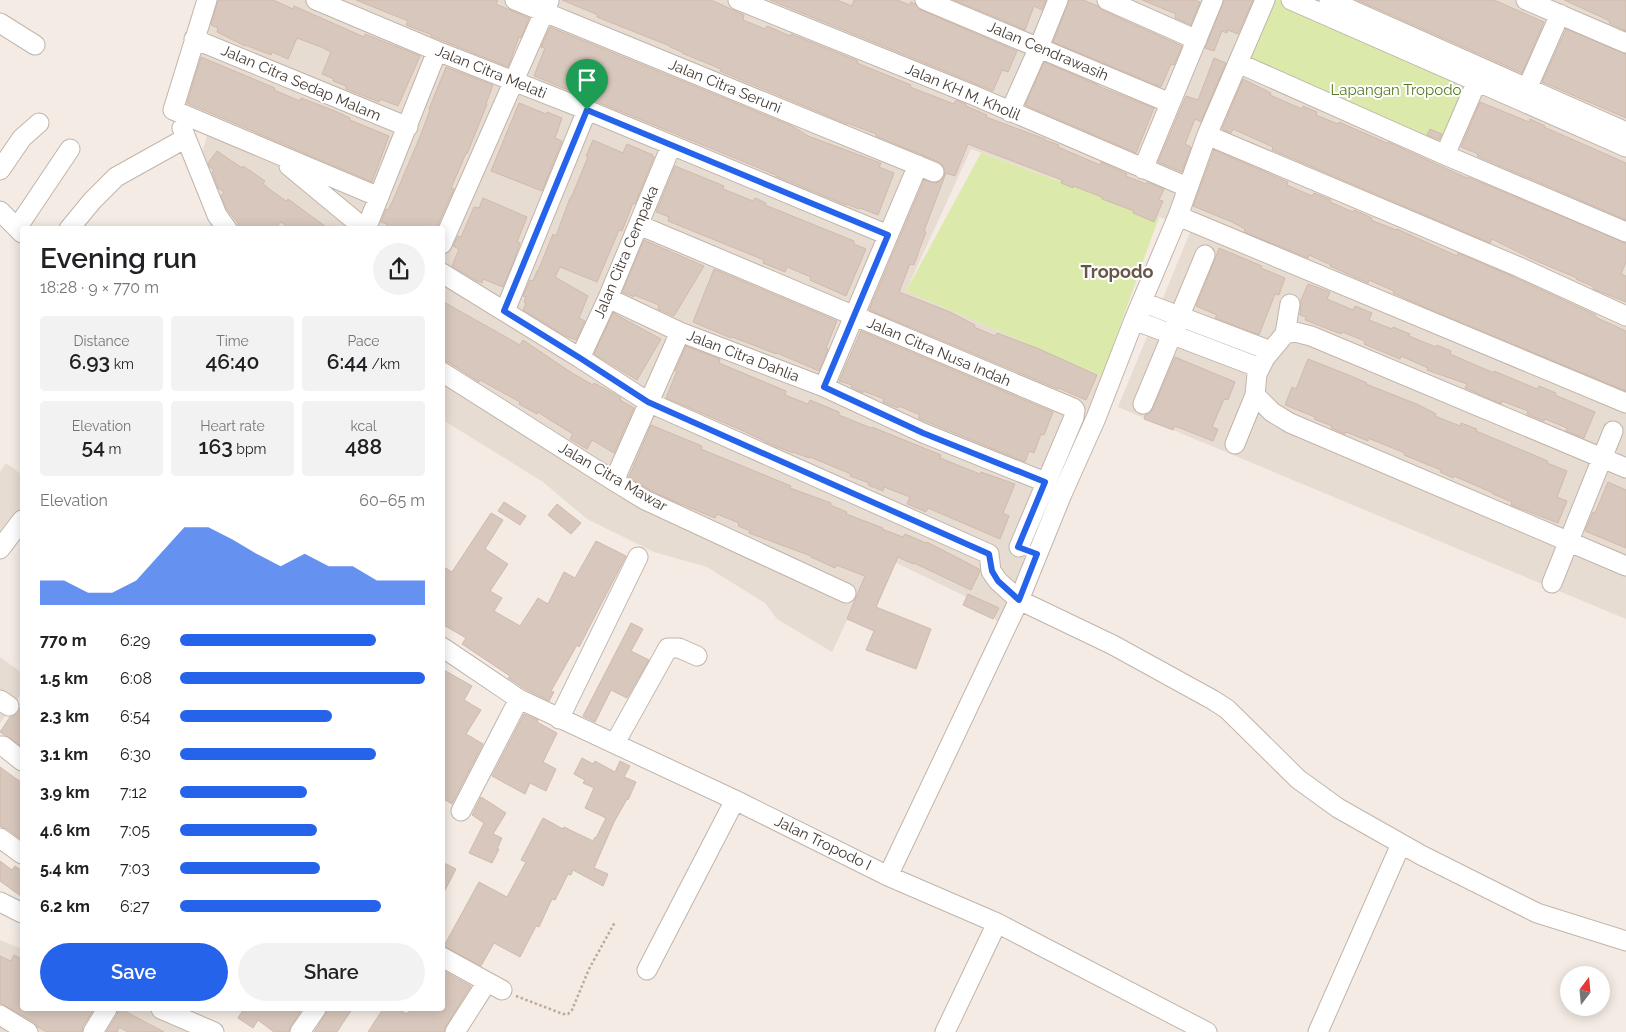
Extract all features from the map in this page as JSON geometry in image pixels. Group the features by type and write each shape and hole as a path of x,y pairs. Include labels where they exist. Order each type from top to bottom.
{"street":[{"path":"207,0 173,110 217,215 225,226"},
{"name":"Jalan Citra Melati","path":"316,0 888,235"},
{"name":"Jalan Citra Seruni","path":"515,0 547,6 926,168 888,235"},
{"name":"Jalan KH M. Kholil","path":"738,0 763,5 1187,187"},
{"name":"Jalan Cendrawasih","path":"925,0 1170,104"},
{"path":"1010,112 1058,0"},
{"path":"1107,0 1197,40"},
{"path":"1143,168 1213,0"},
{"path":"888,876 1019,600 1096,418 1134,320 1178,216 1207,135 1266,0"},
{"path":"1291,0 1477,81 1524,95 1626,132"},
{"path":"1329,0 1626,147"},
{"path":"1526,0 1626,44"},
{"path":"445,237 547,6"},
{"path":"1524,95 1560,14"},
{"path":"0,22 34,45"},
{"name":"Jalan Citra Sedap Malam","path":"194,40 408,127"},
{"path":"367,226 437,51"},
{"path":"1238,63 1444,156 1626,232"},
{"path":"1444,156 1477,81"},
{"path":"173,110 379,197"},
{"path":"504,311 587,110"},
{"path":"0,170 22,138 39,124"},
{"path":"1207,135 1520,267 1626,316"},
{"path":"71,226 92,201 116,177 186,138"},
{"name":"Jalan Citra Cempaka","path":"580,358 608,298 671,146"},
{"path":"22,226 70,150"},
{"path":"272,152 362,226"},
{"path":"0,211 20,230"},
{"path":"1178,216 1626,403"},
{"name":"Jalan Citra Nusa Indah","path":"639,225 1073,408 1075,410 1074,417 1045,482"},
{"path":"824,387 888,235"},
{"path":"1143,404 1205,255"},
{"path":"445,275 648,402 989,554 1006,547 1018,547 1037,554"},
{"name":"Jalan Citra Dahlia","path":"608,298 680,332 824,387 923,433 1045,482"},
{"path":"1142,302 1272,350"},
{"path":"1235,444 1255,395 1257,374 1265,358 1285,334 1290,304"},
{"path":"1134,320 1260,368"},
{"path":"614,481 680,332"},
{"path":"1285,334 1295,332 1311,336 1626,468"},
{"name":"Jalan Citra Mawar","path":"445,374 646,500 846,593"},
{"path":"1255,395 1272,412 1290,423 1626,566"},
{"path":"1552,583 1613,431"},
{"path":"1018,547 1045,482"},
{"path":"0,549 20,523"},
{"path":"989,554 992,571 998,581 1019,600 1113,645 1227,709 1298,779 1338,808 1421,855 1537,912 1626,941"},
{"path":"559,718 638,557"},
{"path":"615,743 668,648 679,648 697,656"},
{"name":"Jalan Tropodo I","path":"445,649 519,699 735,800 888,876 997,923 1207,1032"},
{"path":"461,811 519,699"},
{"path":"0,746 3,746 20,759"},
{"path":"647,970 735,800"},
{"path":"0,838 20,853"},
{"path":"1318,1032 1401,844"},
{"path":"0,902 20,912"},
{"path":"945,1032 997,923"},
{"path":"445,960 495,986 455,1032"},
{"path":"94,1032 106,1011"},
{"path":"166,1011 214,1032"},
{"path":"300,1032 315,1011"},
{"path":"0,1015 28,1032"}],"path":[{"path":"495,986 563,1014 568,1014 572,1010 589,969 615,922"}],"shaded area":[{"path":"212,0 1626,0 1626,619 1118,407 1191,230 971,149 906,291 1102,376 999,623 975,601 878,554 832,652 777,619 765,603 707,567 654,552 587,519 543,482 445,421 445,226 209,226 215,220 203,150 210,124 179,108"},
{"path":"6,463 20,474 20,530 0,555 0,472"},
{"path":"0,657 20,672 20,696 0,723"},
{"path":"0,940 20,948 20,1011 170,1011 221,1032 0,1032"}],"green space":[{"name":"Lapangan Tropodo","path":"1265,0 1291,0 1477,81 1445,155 1238,63"},
{"path":"981,153 1159,217 1102,376 906,291"}],"building":[{"path":"218,0 273,0 293,9 294,6 364,37 365,34 420,56 398,106 380,99 379,102 346,89 346,86 322,74 331,52 321,47 297,38 288,59 272,52 271,55 245,46 217,32 218,28 211,25"},
{"path":"356,0 498,0 496,4 529,18 521,38 519,37 508,67 406,25 408,21"},
{"path":"562,0 711,0 744,15 743,20 765,29 767,26 790,36 791,34 858,61 857,63 911,85 910,87 954,104 956,100 966,104 966,106 987,115 986,117 1045,139 1059,145 1058,147 1100,165 1101,162 1127,174 1126,176 1164,189 1159,200 1163,201 1154,222 1133,213 1134,211 1102,199 1102,197 1061,183 1062,180 968,144 955,176 946,173 924,231 926,232 914,265 910,264 899,292 950,312 975,325 974,327 995,336 997,333 1037,348 1097,375 1086,400 869,310 924,180 936,183 944,177 945,170 939,162 876,136 876,134 847,124 720,71 721,69 670,46 597,17 598,15"},
{"path":"770,0 837,0 852,6 854,0 897,0 910,5 911,2 921,10 1017,51 1008,72 1002,70 993,91"},
{"path":"954,0 1046,0 1042,10 1034,6 1025,30"},
{"path":"1069,0 1083,0 1098,6 1102,10 1182,46 1174,65 1171,64 1161,87 1053,42"},
{"path":"1142,0 1194,0 1200,2 1191,25 1175,18 1176,14"},
{"path":"1224,0 1253,0 1238,34 1228,30 1227,33 1222,31 1214,51 1205,48"},
{"path":"1357,0 1494,0 1544,22 1522,73"},
{"path":"1564,0 1626,0 1626,31 1609,23 1610,21"},
{"path":"550,27 792,126 808,136 881,163 879,167 894,173 878,215 846,205 534,76 545,48 541,47"},
{"path":"1566,29 1626,54 1626,118 1542,82"},
{"path":"201,57 275,88 274,90 300,101 301,98 335,111 350,118 350,120 389,136 372,182 187,103"},
{"path":"1214,58 1226,63 1201,122 1195,119 1185,144 1191,147 1182,172 1158,162 1186,96 1198,100"},
{"path":"1044,62 1154,108 1136,153 1025,105"},
{"path":"446,67 493,85 467,154 451,188 454,189 437,226 387,226 387,224 381,222 386,209 388,210 394,198 419,139"},
{"path":"1243,79 1271,93 1270,95 1302,109 1303,106 1317,112 1316,115 1338,124 1339,122 1388,142 1467,178 1626,243 1626,262 1621,274 1626,276 1626,302 1593,289 1594,287 1577,278 1534,260 1492,239 1490,243 1272,150 1273,147 1233,129 1231,133 1222,129"},
{"path":"1480,102 1529,122 1530,119 1626,163 1626,220 1477,156 1478,154 1461,147"},
{"path":"519,103 562,118 555,138 562,141 542,191 491,171"},
{"path":"1430,129 1442,134 1439,140 1427,135"},
{"path":"593,140 623,153 627,144 654,157 635,204 633,203 622,231 619,230 597,282 560,267 555,277 588,296 579,318 585,321 576,340 523,310 526,297 523,296 530,280 533,281 538,271 553,234 556,236"},
{"path":"1214,150 1288,182 1287,185 1312,196 1314,193 1353,212 1354,210 1372,218 1371,220 1397,229 1457,256 1458,253 1514,277 1626,331 1626,391 1431,310 1369,280 1368,283 1309,255 1308,258 1244,232 1245,229 1232,222 1193,206"},
{"path":"217,151 265,181 263,184 272,191 286,201 288,199 325,226 286,226 281,222 278,226 238,226 238,223 227,210 221,196 224,192 218,188 212,172 214,170 208,163"},
{"path":"675,166 724,186 723,189 753,201 755,198 766,203 765,205 854,241 854,244 866,249 846,296 810,280 811,277 787,267 785,272 763,263 764,260 668,221 669,217 656,212"},
{"path":"483,198 527,217 517,242 520,243 503,287 483,279 482,283 452,266 459,249 453,246 458,236 461,237 474,207 479,208"},
{"path":"644,240 704,266 674,316 658,309 659,305 622,292"},
{"path":"1219,248 1285,278 1279,295 1275,294 1259,335 1215,318 1217,315 1196,306"},
{"path":"714,269 837,321 819,371 777,353 731,338 693,322"},
{"path":"1308,284 1330,292 1327,299 1353,310 1355,306 1372,313 1369,320 1392,329 1393,327 1436,347 1437,345 1451,351 1450,354 1494,373 1494,371 1537,389 1539,386 1595,412 1584,438 1566,431 1567,428 1527,414 1528,411 1502,401 1501,404 1465,388 1467,384 1427,370 1428,368 1401,356 1400,359 1364,344 1365,341 1305,320 1306,317 1300,315 1301,300"},
{"path":"445,303 520,345 523,340 572,373 593,385 594,383 611,392 634,408 614,453 592,440 587,449 570,439 573,434 538,412 537,414 519,404 520,402 480,380 479,382 445,362"},
{"path":"613,313 661,339 637,380 594,354"},
{"path":"861,331 1053,412 1044,435 1041,434 1034,453 1029,451 1025,462 920,419 918,418 920,415 899,406 898,408 883,402 884,399 863,391 863,393 851,387 852,385 839,381"},
{"path":"686,346 720,359 719,363 786,391 785,395 808,404 810,400 839,412 839,415 941,455 940,458 980,474 981,472 1015,484 1003,513 1009,516 1000,539 928,508 926,512 907,504 910,497 884,487 883,491 868,485 869,483 850,476 851,474 810,457 775,446 666,398"},
{"path":"1175,357 1235,382 1228,400 1224,399 1212,427 1218,429 1213,441 1175,426 1173,430 1144,419 1145,415 1150,413 1153,408"},
{"path":"1308,359 1419,405 1436,414 1435,416 1460,426 1461,423 1477,429 1476,431 1548,461 1547,463 1567,471 1557,497 1567,501 1558,523 1511,505 1512,502 1454,476 1453,478 1440,472 1441,470 1404,455 1405,453 1368,438 1368,441 1346,432 1345,434 1331,428 1332,426 1314,419 1315,417 1285,405 1292,387 1296,389"},
{"path":"651,425 702,446 701,449 791,486 790,488 831,503 830,505 847,512 846,514 903,537 905,534 927,542 979,569 980,571 971,590 898,557 876,607 931,629 916,669 866,650 874,631 847,619 865,576 836,565 835,568 811,556 749,533 750,531 738,526 739,523 717,514 715,518 671,500 629,477"},
{"path":"1608,482 1626,490 1626,548 1585,531"},
{"path":"504,502 526,516 520,525 498,511"},
{"path":"557,504 581,523 571,534 548,515"},
{"path":"491,513 503,520 485,549 508,564 490,591 502,598 494,611 520,626 538,598 548,604 564,572 575,578 596,541 626,556 579,647 577,645 551,691 554,692 549,701 508,678 510,676 462,644 466,638 445,626 445,568 452,572"},
{"path":"968,594 999,608 993,619 963,605"},
{"path":"631,623 643,629 631,651 649,660 627,698 611,690 595,722 583,716"},
{"path":"445,671 472,686 464,700 481,710 466,734 483,744 452,804 445,800"},
{"path":"20,708 20,746 0,732 10,717 18,713"},
{"path":"524,714 538,720 537,722 557,733 543,762 556,769 546,791 530,783 525,794 492,776"},
{"path":"582,758 593,764 595,761 615,772 620,761 630,766 624,777 636,782 628,800 614,822 594,868 608,874 603,886 573,870 571,875 568,874 555,900 552,899 539,927 536,926 520,957 494,943 481,966 445,947 479,882 507,897 526,862 521,860 543,818 563,829 564,827 593,841 596,838 606,818 585,808 594,788 583,783 585,780 574,774"},
{"path":"0,767 20,782 20,839 0,826"},
{"path":"481,797 506,813 493,834 502,838 492,863 469,853 484,823 472,815"},
{"path":"0,861 12,870 15,866 20,870 20,896 0,881"},
{"path":"445,864 456,869 445,890"},
{"path":"14,955 20,958 20,1011 93,1011 83,1026 82,1032 47,1032 38,1027 34,1022 0,1003 0,956 11,961"},
{"path":"445,972 471,986 444,1032 368,1032 382,1011 402,1011 407,1014 409,1011 445,1011"},
{"path":"118,1011 125,1011 164,1032 128,1032 119,1027 117,1032 106,1032"},
{"path":"242,1011 301,1011 289,1032 274,1032 258,1020 253,1028 238,1018"},
{"path":"326,1011 351,1011 337,1032 314,1032"}],"district":[{"name":"Tropodo","path":"1117,272"}],"route":[{"path":"587,110 888,235 824,387 923,433 1045,482 1018,547 1037,554 1019,600 998,581 992,571 989,554 648,402 504,311 587,110"}]}
